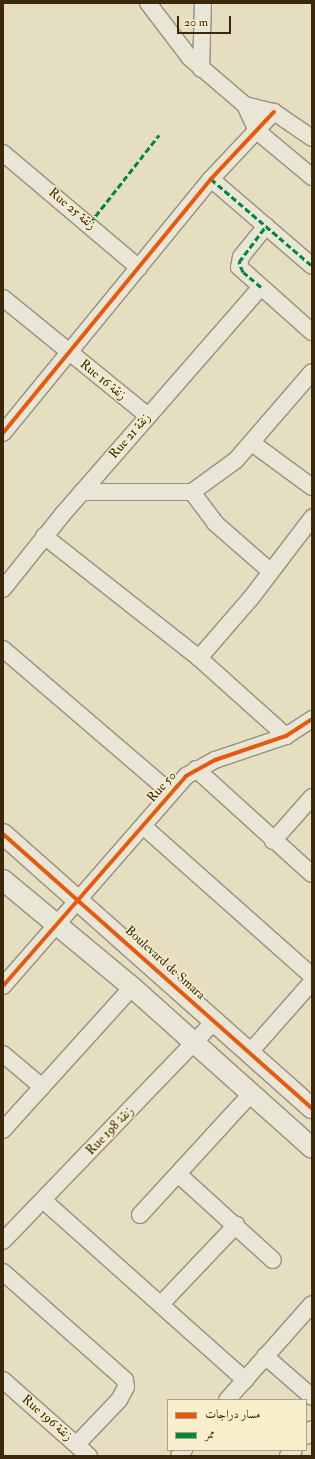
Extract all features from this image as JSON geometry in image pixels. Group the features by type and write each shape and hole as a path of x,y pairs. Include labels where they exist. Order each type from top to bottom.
{"street":[{"path":"148,3 201,69 245,105 274,112 312,138"},
{"path":"201,69 203,3"},
{"path":"245,105 257,131 312,177"},
{"path":"3,433 68,352 212,179 274,112"},
{"name":"Rue 25 زنقة","path":"3,153 139,268"},
{"path":"212,179 312,266"},
{"path":"266,226 239,262 243,272 312,332"},
{"name":"Rue 21 زنقة","path":"3,589 44,536 261,287"},
{"name":"Rue 16 زنقة","path":"3,298 148,416"},
{"path":"82,492 192,492 221,473 252,443 312,372"},
{"path":"252,443 312,487"},
{"path":"192,492 215,523 270,571"},
{"path":"199,658 312,518"},
{"path":"44,536 199,658 286,736"},
{"path":"3,649 170,792"},
{"name":"Rue 50","path":"3,986 81,901 170,792 196,769 286,736 312,719"},
{"path":"196,769 273,841 312,874"},
{"path":"273,841 312,797"},
{"path":"142,826 312,976"},
{"name":"Boulevard de Smara","path":"3,834 81,901 312,1108"},
{"path":"3,880 132,987 312,1148"},
{"path":"250,1052 312,982"},
{"path":"3,1130 132,987"},
{"name":"Rue 198 زنقة","path":"3,1241 216,1021"},
{"path":"3,1054 42,1087"},
{"path":"140,1215 251,1094"},
{"path":"178,1174 273,1260"},
{"path":"42,1200 162,1303 245,1380"},
{"path":"162,1303 236,1225"},
{"path":"3,1272 125,1380 126,1387 119,1400 77,1444"},
{"path":"228,1399 312,1304"},
{"path":"265,1356 312,1398"},
{"name":"Rue 196 زنقة","path":"3,1380 90,1456"}],"marked path":[{"path":"90,223 159,135"},
{"path":"211,179 312,266"},
{"path":"261,287 243,272 239,262 266,226"}],"cycle path":[{"path":"3,433 211,179 274,112"},
{"path":"3,986 186,776 215,760 286,736 312,719"},
{"path":"3,834 312,1108"}]}
